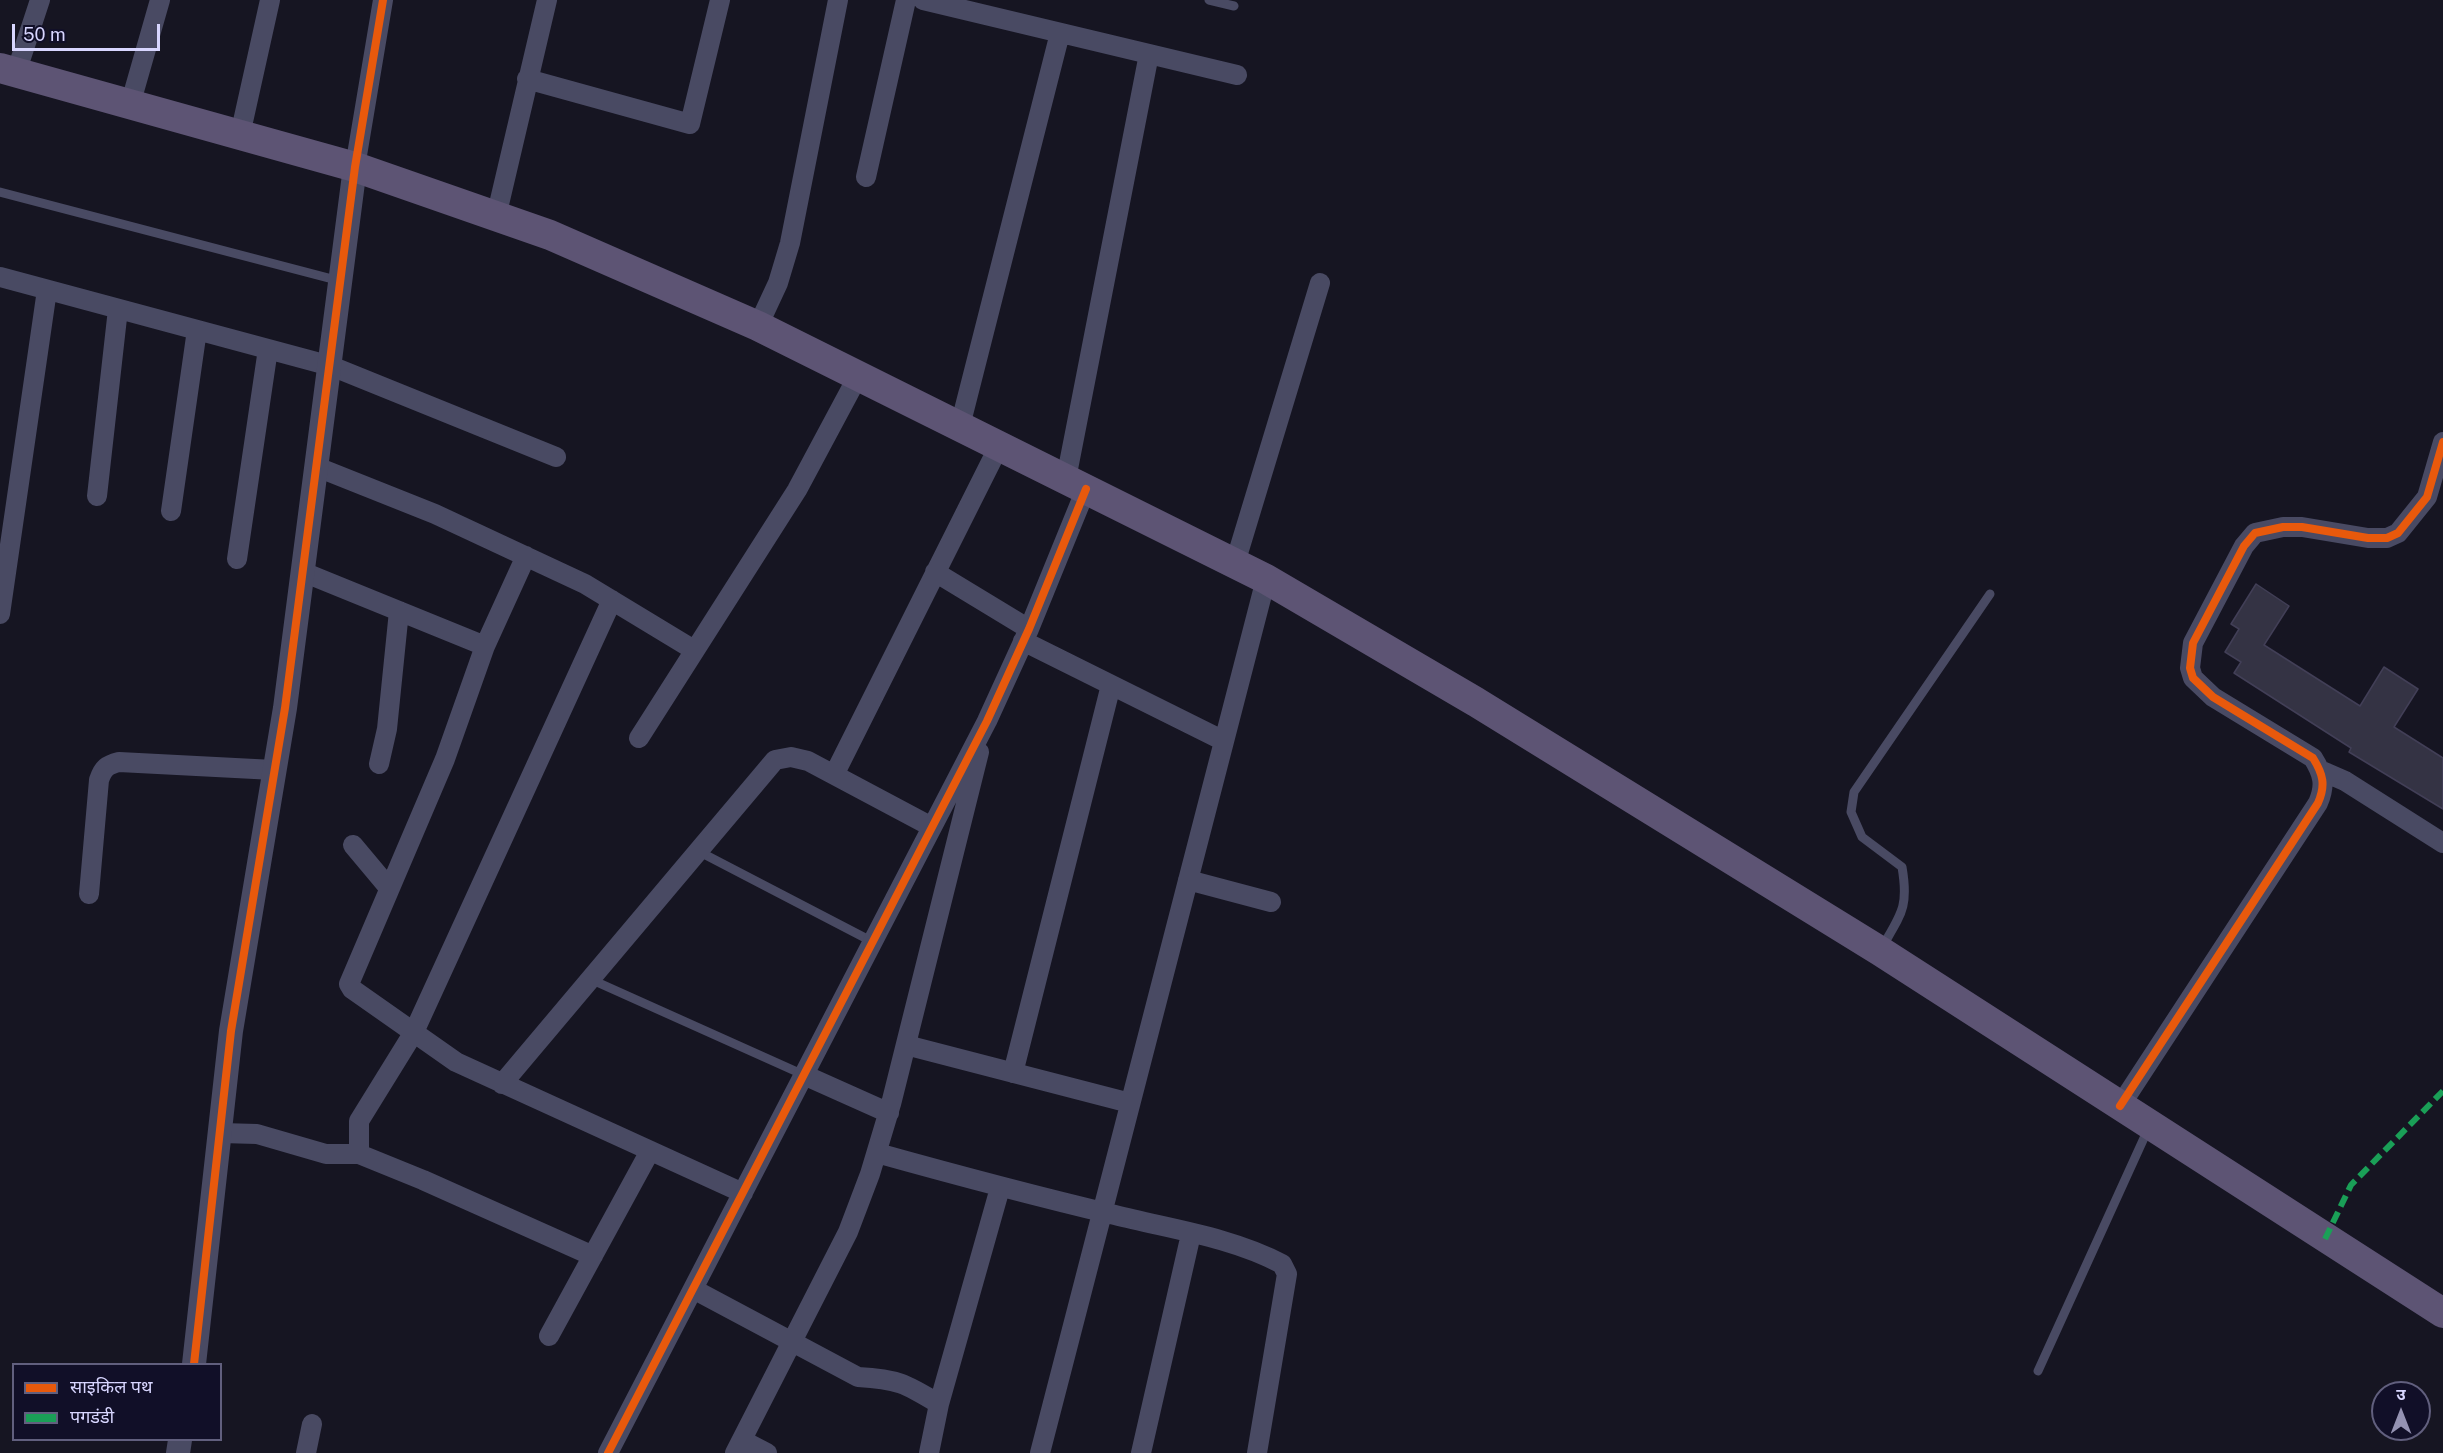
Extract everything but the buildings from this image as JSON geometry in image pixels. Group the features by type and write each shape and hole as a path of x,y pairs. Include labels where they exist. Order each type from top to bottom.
{"main road":[{"path":"8,71 355,167 550,236 758,326 1235,563 1476,702 1880,951 2443,1313"}],"street":[{"path":"8,71 40,0"},
{"path":"130,105 160,0"},
{"path":"240,135 270,0"},
{"path":"194,1363 231,1031 285,708 355,167 383,0"},
{"path":"496,217 547,0"},
{"path":"527,79 690,124 720,0"},
{"path":"758,326 778,283 790,243 838,0"},
{"path":"866,177 906,0"},
{"path":"923,0 1237,75"},
{"path":"960,426 1060,33"},
{"path":"608,1453 987,721 1026,635 1076,484 1149,54"},
{"path":"0,277 330,366 556,458"},
{"path":"1235,563 1320,283"},
{"path":"0,614 47,290"},
{"path":"97,496 118,309"},
{"path":"171,511 197,330"},
{"path":"237,559 268,349"},
{"path":"639,738 797,490 858,376"},
{"path":"2120,1106 2318,803 2324,782 2322,771 2313,758 2213,697 2198,685 2190,668 2193,643 2244,546 2255,533 2283,527 2302,527 2368,538 2387,538 2398,533 2427,497 2443,442"},
{"path":"835,773 999,446"},
{"path":"317,467 435,514 585,584 694,650"},
{"path":"526,556 485,646 445,759 349,984 352,990 456,1062 743,1193"},
{"path":"303,572 485,646"},
{"path":"935,572 1026,635 1111,685 1224,741"},
{"path":"1040,1453 1266,579"},
{"path":"359,1154 359,1121 414,1032 612,600"},
{"path":"380,764 387,729 399,611"},
{"path":"1013,1073 1111,685"},
{"path":"767,1453 738,1447 848,1232 877,1153 987,721"},
{"path":"502,1084 775,760 791,757 808,761 835,773 932,826"},
{"path":"89,894 99,780 103,770 109,764 119,762 274,770"},
{"path":"2322,771 2345,781 2443,843"},
{"path":"353,845 389,888"},
{"path":"1188,880 1271,902"},
{"path":"906,1045 1130,1103"},
{"path":"804,1075 889,1113"},
{"path":"221,1133 257,1134 326,1154 359,1154 593,1256"},
{"path":"549,1336 650,1151"},
{"path":"877,1153 1000,1188 1238,1246 1282,1264 1287,1274 1257,1453"},
{"path":"928,1453 939,1404 1000,1188"},
{"path":"1141,1453 1191,1234"},
{"path":"693,1289 793,1340 858,1377 890,1378 939,1404"},
{"path":"306,1453 312,1424"}],"lane":[{"path":"1209,0 1234,6"},
{"path":"0,192 341,281"},
{"path":"1880,951 1904,908 1904,876 1902,867 1862,837 1851,812 1854,792 1990,594"},
{"path":"698,851 873,942"},
{"path":"590,979 804,1075"},
{"path":"2038,1371 2150,1125"}],"marked path":[{"path":"2325,1239 2351,1185 2443,1091"}],"cycle path":[{"path":"194,1363 231,1031 285,708 355,167 383,0"},
{"path":"2120,1106 2318,803 2323,785 2319,769 2313,758 2213,697 2193,678 2190,668 2193,643 2244,546 2255,533 2283,527 2302,527 2368,538 2387,538 2398,533 2427,497 2443,442"},
{"path":"608,1453 987,721 1029,629 1086,489"}]}
